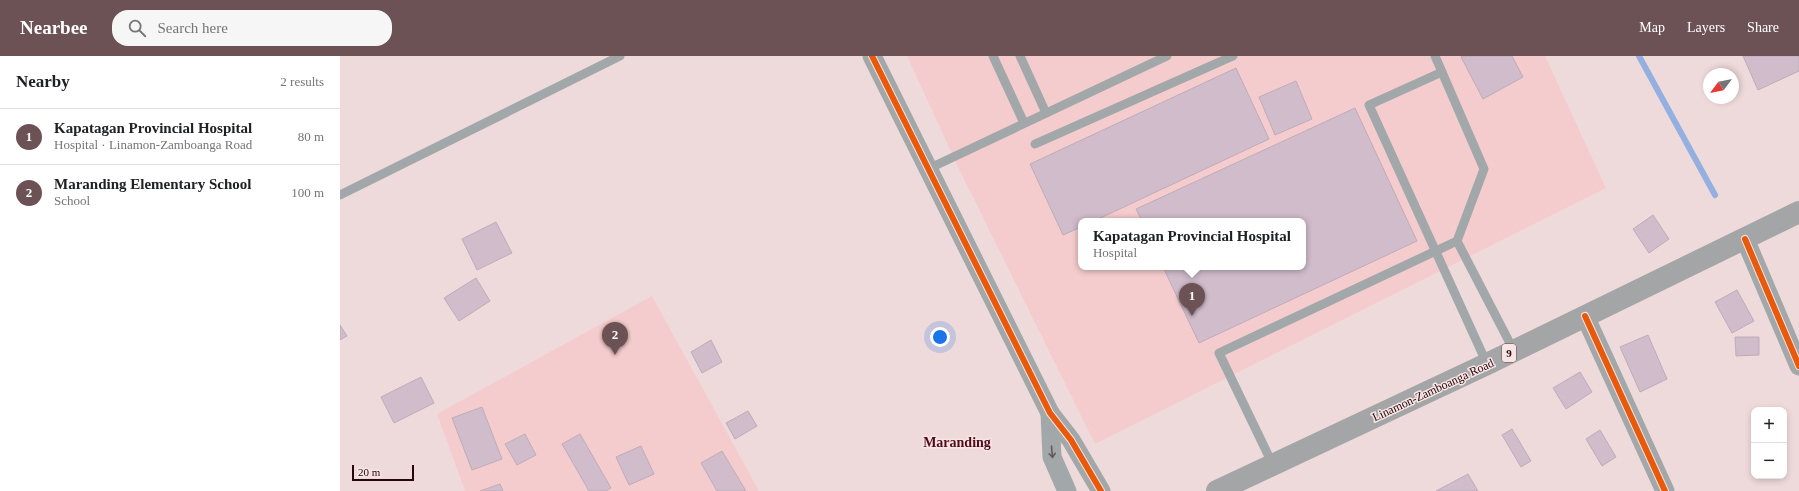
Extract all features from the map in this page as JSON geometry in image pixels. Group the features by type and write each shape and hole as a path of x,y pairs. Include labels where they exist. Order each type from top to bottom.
{"highway":[{"name":"Linamon-Zamboanga Road","path":"1217,491 1487,364 1799,212"}],"street":[{"path":"872,56 1050,413 1071,440 1101,491"},
{"path":"1745,239 1799,366"},
{"path":"1585,316 1665,491"},
{"path":"1050,413 1052,457 1067,491"}],"lane":[{"path":"340,195 620,56"},
{"path":"993,56 1024,123"},
{"path":"1020,56 1046,113"},
{"path":"928,169 1167,56"},
{"path":"1035,144 1233,56"},
{"path":"1273,465 1219,353 1457,241 1484,168 1435,56"},
{"path":"1442,72 1369,105 1487,364"},
{"path":"1457,241 1514,350"}],"shaded area":[{"path":"907,56 1545,56 1606,188 1095,444 959,169"},
{"path":"652,296 759,491 465,491 437,414"}],"building":[{"path":"1512,56 1523,77 1483,99 1461,57"},
{"path":"1743,56 1799,56 1799,71 1758,90"},
{"path":"1236,68 1269,139 1100,218 1078,218 1078,228 1063,235 1030,164"},
{"path":"1296,81 1312,119 1275,135 1259,97"},
{"path":"1355,108 1417,241 1199,343 1164,270 1306,270 1306,218 1140,218 1136,209"},
{"path":"1653,215 1669,239 1649,253 1633,229"},
{"path":"496,222 512,253 477,270 462,239"},
{"path":"476,278 490,301 459,321 444,298"},
{"path":"1737,290 1754,321 1732,333 1715,302"},
{"path":"340,325 347,336 340,340"},
{"path":"1648,335 1667,379 1640,392 1620,347"},
{"path":"1735,337 1759,337 1759,355 1736,356"},
{"path":"711,340 722,362 702,373 691,352"},
{"path":"1580,372 1592,392 1566,409 1553,388"},
{"path":"421,377 434,403 394,423 381,397"},
{"path":"482,407 502,459 472,470 452,418"},
{"path":"748,411 757,426 735,439 726,423"},
{"path":"1512,429 1531,461 1521,467 1502,435"},
{"path":"1600,430 1616,457 1602,466 1586,439"},
{"path":"525,434 536,455 517,465 505,444"},
{"path":"580,434 611,488 606,491 589,491 562,444"},
{"path":"641,446 654,474 629,485 616,457"},
{"path":"722,451 746,491 717,491 701,463"},
{"path":"1468,474 1478,491 1436,491"},
{"path":"500,484 503,491 480,491"}],"waterway":[{"path":"1639,56 1715,195"}],"cycle path":[{"path":"872,56 1050,413 1071,440 1101,491"},
{"path":"1745,239 1799,366"},
{"path":"1585,316 1665,491"}],"place":[{"name":"Kapatagan Provincial Hospital","path":"1192,316"},
{"name":"Maranding Elementary School","path":"615,355"}],"district":[{"name":"Maranding","path":"957,442"}]}
